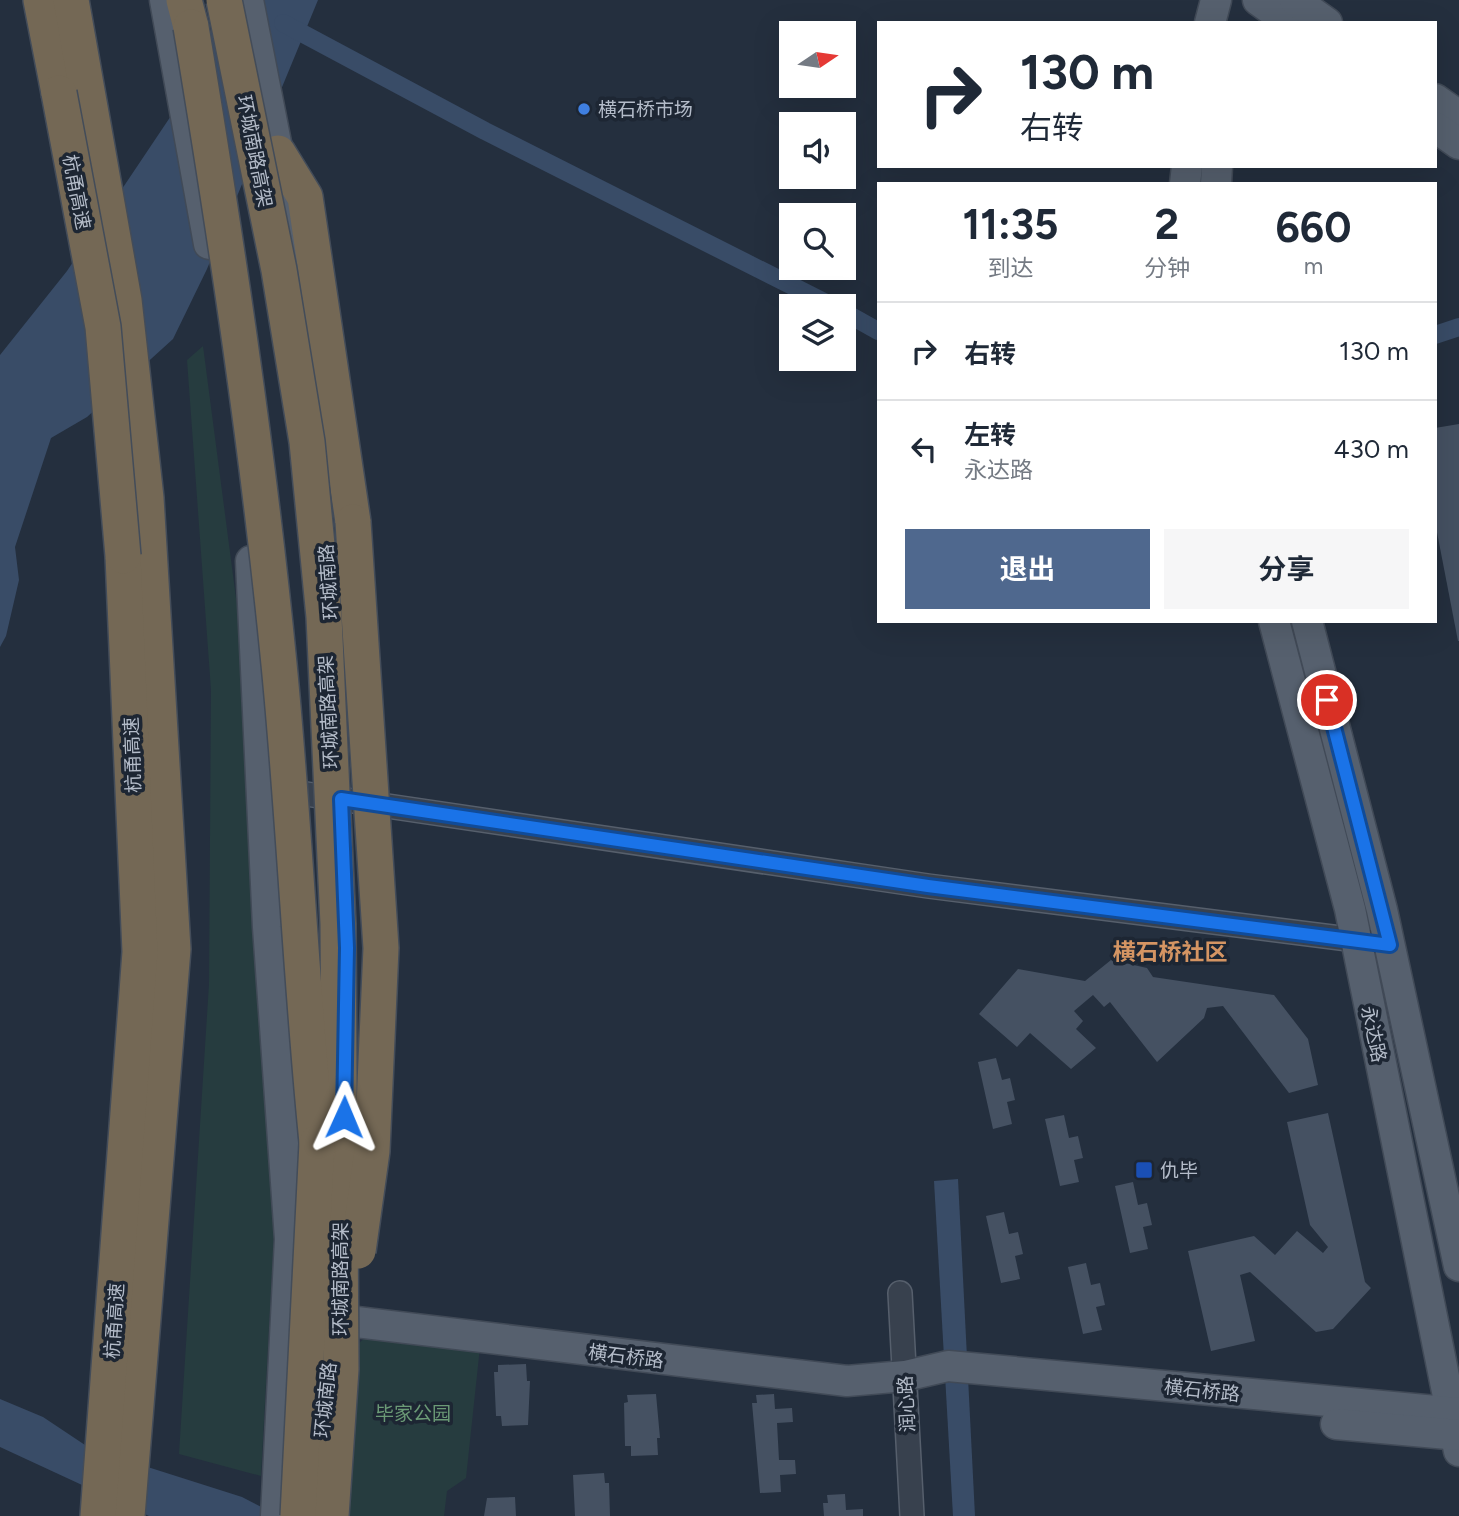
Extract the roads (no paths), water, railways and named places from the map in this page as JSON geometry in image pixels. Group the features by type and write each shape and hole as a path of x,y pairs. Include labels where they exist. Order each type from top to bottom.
{"highway":[{"name":"杭甬高速","path":"41,0 74,90 124,300 146,498 173,949 120,1435 98,1516"},
{"name":"杭甬高速","path":"71,0 74,90 103,327 123,556 140,952 120,1435 127,1516"},
{"name":"环城南路高架","path":"224,0 279,270 301,402 324,617 338,924 341,1369 331,1516"},
{"name":"环城南路高架","path":"183,11 270,328 311,685 317,1152 284,1510"},
{"path":"278,153 305,197 353,522 368,709 380,948 372,1151 341,1369"}],"main road":[{"name":"环城南路","path":"248,0 278,153 312,376 330,594 341,799 347,948 344,1117 332,1331 314,1516"},
{"path":"1211,21 1216,0"},
{"path":"1245,21 1250,0"},
{"path":"1258,0 1287,21"},
{"path":"1295,0 1324,21"},
{"path":"183,11 254,582 268,927 290,1239 284,1510"},
{"path":"1437,100 1459,116"},
{"path":"1437,128 1459,144"},
{"name":"永达路","path":"1276,623 1356,940 1457,1430"},
{"name":"永达路","path":"1308,623 1390,945 1459,1265"},
{"name":"横石桥路","path":"348,1321 846,1381 905,1376 944,1385 1457,1430"}],"street":[{"path":"262,787 928,886 1390,945"},
{"name":"润心路","path":"900,1293 912,1516"}],"water":[{"path":"222,0 318,0 207,269 173,339 87,417 51,438 15,547 19,580 6,636 0,647 0,355 67,271 189,89"},
{"path":"958,1179 975,1516 953,1516 934,1181"},
{"path":"0,1399 43,1417 91,1449 242,1497 279,1516 149,1516 0,1447"}],"waterway":[{"path":"283,23 485,131 808,294"},
{"path":"856,319 877,330"},
{"path":"1437,334 1459,327"}],"place":[{"name":"横石桥市场","path":"584,109"},
{"name":"仇毕","path":"1144,1170"}],"district":[{"name":"横石桥社区","path":"1170,952"}],"park label":[{"name":"毕家公园","path":"413,1413"}]}
